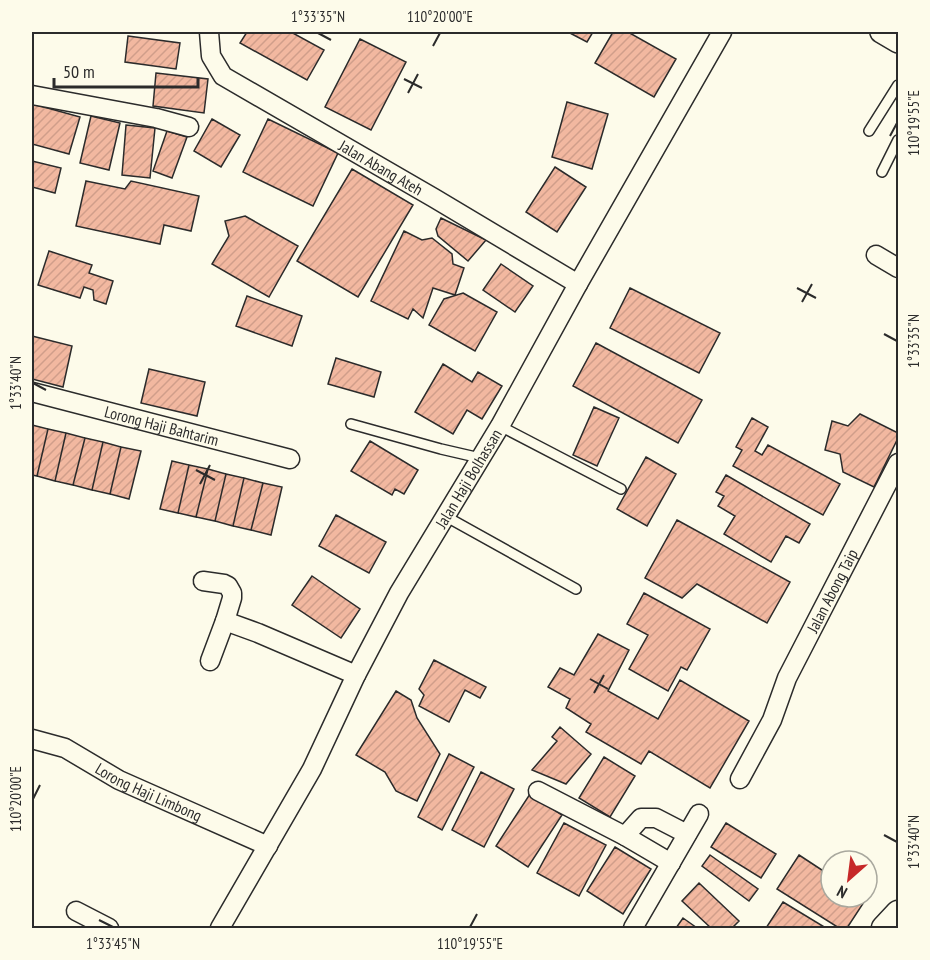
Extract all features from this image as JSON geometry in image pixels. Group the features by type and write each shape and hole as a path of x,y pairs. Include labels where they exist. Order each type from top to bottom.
{"main road":[{"path":"884,928 898,913"}],"street":[{"name":"Jalan Abang Ateh","path":"209,32 210,56 223,76 578,284"},
{"name":"Jalan Haji Bolhassan","path":"224,927 312,769 356,675 399,593 500,426 722,32"},
{"path":"881,32 898,42"},
{"path":"32,95 156,118 189,128"},
{"path":"876,255 898,268"},
{"name":"Lorong Haji Bahtarim","path":"32,392 290,459"},
{"name":"Jalan Abong Taip","path":"740,779 772,720 787,678 898,463"},
{"path":"202,581 224,584 231,590 232,598 210,661"},
{"path":"225,621 356,675"},
{"name":"Lorong Haji Limbong","path":"32,739 65,748 119,780 268,846"},
{"path":"538,791 625,836 671,863"},
{"path":"633,928 699,814"},
{"path":"625,836 641,818 656,818 687,834"},
{"path":"76,911 109,928"}],"lane":[{"path":"870,131 898,85"},
{"path":"882,172 898,140"},
{"path":"351,424 480,458"},
{"path":"500,426 621,489"},
{"path":"445,516 576,589"}],"building":[{"path":"247,32 291,32 324,50 307,80 240,43"},
{"path":"568,32 593,32 587,42"},
{"path":"613,32 628,32 676,59 654,97 595,63"},
{"path":"128,36 180,43 176,69 125,62"},
{"path":"360,39 406,62 371,130 325,107"},
{"path":"156,73 208,79 204,113 153,106"},
{"path":"567,102 608,114 592,169 552,157"},
{"path":"33,104 80,117 69,154 32,144"},
{"path":"91,116 120,123 109,170 80,163"},
{"path":"212,119 240,135 221,167 194,151"},
{"path":"268,119 338,153 313,206 243,172"},
{"path":"126,125 155,128 150,178 122,175"},
{"path":"167,131 187,137 172,178 153,171"},
{"path":"32,161 61,168 55,193 32,187"},
{"path":"555,167 586,187 557,232 526,212"},
{"path":"352,169 413,205 358,297 297,261"},
{"path":"86,181 125,189 131,181 199,196 191,231 164,225 160,244 76,226"},
{"path":"245,216 298,246 269,297 212,264 229,236 225,221"},
{"path":"441,218 486,240 468,261 438,236 436,229"},
{"path":"404,231 422,240 432,238 452,254 453,264 464,268 455,295 433,288 423,318 413,309 408,319 371,301"},
{"path":"49,251 92,265 89,273 113,281 106,304 94,300 93,290 84,287 80,298 38,285"},
{"path":"501,264 533,286 515,312 483,290"},
{"path":"630,288 720,333 699,373 610,328"},
{"path":"463,293 497,312 475,351 429,325 444,299"},
{"path":"247,296 302,316 292,346 236,326"},
{"path":"32,336 72,346 63,387 32,379"},
{"path":"596,343 702,400 678,443 573,386"},
{"path":"336,358 381,372 374,397 328,384"},
{"path":"443,364 472,382 478,372 502,386 482,419 467,410 453,434 415,412"},
{"path":"149,369 205,382 197,416 141,403"},
{"path":"594,407 619,418 597,466 573,455"},
{"path":"860,414 898,433 898,438 874,487 843,472 840,454 825,450 832,421 848,426"},
{"path":"752,418 768,427 755,451 762,455 768,445 840,484 823,515 733,466 742,450 736,447"},
{"path":"32,425 48,429 37,476 32,475"},
{"path":"48,429 66,433 55,481 37,476"},
{"path":"66,433 85,438 73,485 55,481"},
{"path":"85,438 103,442 92,490 73,485"},
{"path":"370,441 418,470 404,494 395,489 392,495 351,471"},
{"path":"103,442 121,447 110,494 92,490"},
{"path":"121,447 141,451 129,499 110,494"},
{"path":"646,457 676,474 647,526 617,509"},
{"path":"172,461 189,465 178,513 160,509"},
{"path":"189,465 208,469 196,517 178,513"},
{"path":"208,469 226,474 215,521 196,517"},
{"path":"226,474 244,478 233,526 215,521"},
{"path":"726,475 810,524 799,543 786,536 771,562 724,534 735,516 718,506 724,496 716,492"},
{"path":"244,478 263,483 251,530 233,526"},
{"path":"263,483 282,487 271,535 251,530"},
{"path":"336,515 386,542 369,573 319,546"},
{"path":"677,520 790,582 767,623 697,584 682,598 645,578"},
{"path":"312,576 360,609 341,638 292,605"},
{"path":"644,593 710,629 687,670 681,667 668,691 629,669 648,635 627,624"},
{"path":"598,634 629,650 608,691 658,719 680,680 749,721 710,788 649,751 641,764 586,732 591,724 566,708 570,699 548,687 560,668 574,675"},
{"path":"434,660 486,687 480,698 465,690 449,722 419,706 424,695 419,689"},
{"path":"396,691 411,700 417,718 440,754 417,801 396,791 385,772 356,755"},
{"path":"560,727 591,754 566,784 532,770 557,741 552,737"},
{"path":"449,754 474,767 442,830 418,817"},
{"path":"604,757 635,776 610,817 579,798"},
{"path":"481,772 514,789 484,847 452,830"},
{"path":"530,794 562,815 528,867 496,846"},
{"path":"564,823 606,845 579,896 537,873"},
{"path":"726,823 776,854 761,878 711,847"},
{"path":"615,847 651,869 623,914 587,891"},
{"path":"710,855 758,889 749,901 702,866"},
{"path":"799,855 819,868 819,909 859,909 847,928 839,928 777,889"},
{"path":"699,883 739,921 732,928 711,928 682,901"},
{"path":"783,902 826,928 766,928"},
{"path":"683,918 697,928 676,928"}]}
